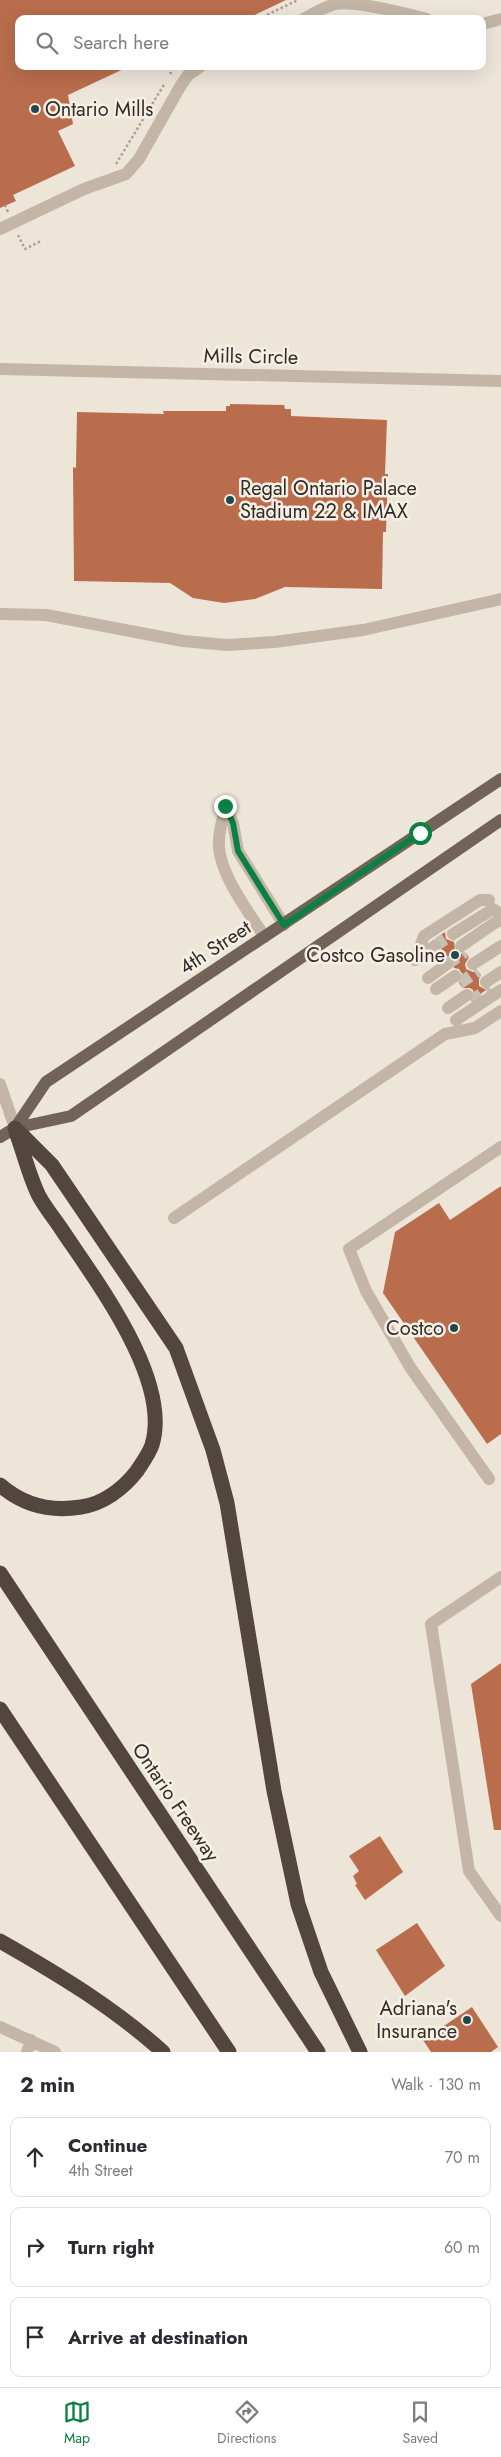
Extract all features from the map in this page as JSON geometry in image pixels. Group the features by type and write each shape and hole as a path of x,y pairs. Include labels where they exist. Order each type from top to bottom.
{"highway":[{"path":"0,1485 14,1497 31,1503 65,1510 86,1506 107,1498 132,1478 143,1462 152,1444 154,1416 150,1387 134,1343 110,1303 39,1196 15,1128"},
{"path":"15,1128 52,1165 176,1348 213,1450 227,1503 274,1791 298,1904 321,1972 360,2052"},
{"name":"Ontario Freeway","path":"0,1573 318,2052"},
{"path":"0,1709 229,2052"},
{"path":"0,1941 88,1993 163,2052"}],"main road":[{"name":"4th Street","path":"15,1128 46,1082 501,779"},
{"name":"4th Street","path":"0,1137 15,1128 71,1116 501,820"}],"street":[{"path":"311,15 336,3 346,2 412,15"},
{"path":"486,23 501,19"},
{"path":"0,228 84,189 126,174 139,159 181,85 188,75 195,70"},
{"name":"Mills Circle","path":"0,369 501,381"},
{"path":"0,614 46,615 183,641 227,644 275,642 363,630 501,599"},
{"path":"265,937 232,884 223,864 218,842 225,806 233,823 238,851 284,925"},
{"path":"433,943 416,960 424,936 480,900 495,902"},
{"path":"495,902 451,931 493,908 501,914"},
{"path":"501,921 463,949 501,928"},
{"path":"501,946 476,967 501,955"},
{"path":"425,975 445,961"},
{"path":"492,987 501,972"},
{"path":"438,993 457,980"},
{"path":"469,998 452,1014 501,981"},
{"path":"174,1218 445,1034 475,1028 501,1011"},
{"path":"0,1084 15,1128"},
{"path":"0,1116 15,1128"},
{"path":"488,1478 410,1367 366,1291 349,1249 501,1147"},
{"path":"501,1576 431,1624 469,1871 501,1916"},
{"path":"0,2027 29,2046 55,2052"}],"path":[{"path":"266,15 298,0"},
{"path":"112,168 173,70"}],"building":[{"name":"Ontario Mills","path":"0,0 286,0 254,15 15,15 15,70 121,70 68,95 73,124 58,131 75,166 13,195 16,201 0,208"},
{"name":"Regal Ontario Palace Stadium 22 & IMAX","path":"230,404 284,405 285,409 291,409 291,416 387,420 385,474 388,474 386,532 383,532 382,589 285,587 255,599 224,603 193,598 170,583 74,581 73,467 76,468 77,412 164,414 163,411 226,411 226,406 230,406"},
{"path":"445,932 446,939 454,942 455,951 461,954 466,953 469,957 465,964 466,969 473,972 478,971 481,975 479,986 486,990 475,998 473,990 463,988 459,983 463,975 459,969 454,968 453,959 450,956 443,957 440,953 443,945 436,938"},
{"name":"Costco","path":"501,1186 501,1434 487,1444 383,1293 395,1232 439,1203 450,1220"},
{"path":"501,1663 501,1830 494,1830 471,1684"},
{"path":"380,1836 403,1872 365,1900 355,1885 357,1884 353,1876 359,1871 349,1856"},
{"path":"417,1923 445,1966 405,1996 376,1950"},
{"name":"Adriana's Insurance","path":"472,2007 498,2047 491,2052 431,2052 423,2040"}],"tunnel":[{"path":"435,946 453,934"},
{"path":"447,964 465,952"},
{"path":"460,983 478,971"},
{"path":"471,1001 490,988"}],"place":[{"name":"Ontario Mills","path":"35,109"},
{"name":"Regal Ontario Palace Stadium 22 & IMAX","path":"230,500"},
{"name":"Costco Gasoline","path":"455,955"},
{"name":"Costco","path":"454,1328"},
{"name":"Adriana's Insurance","path":"467,2020"}],"route":[{"path":"225,806 233,823 238,851 284,925 420,833"}]}
